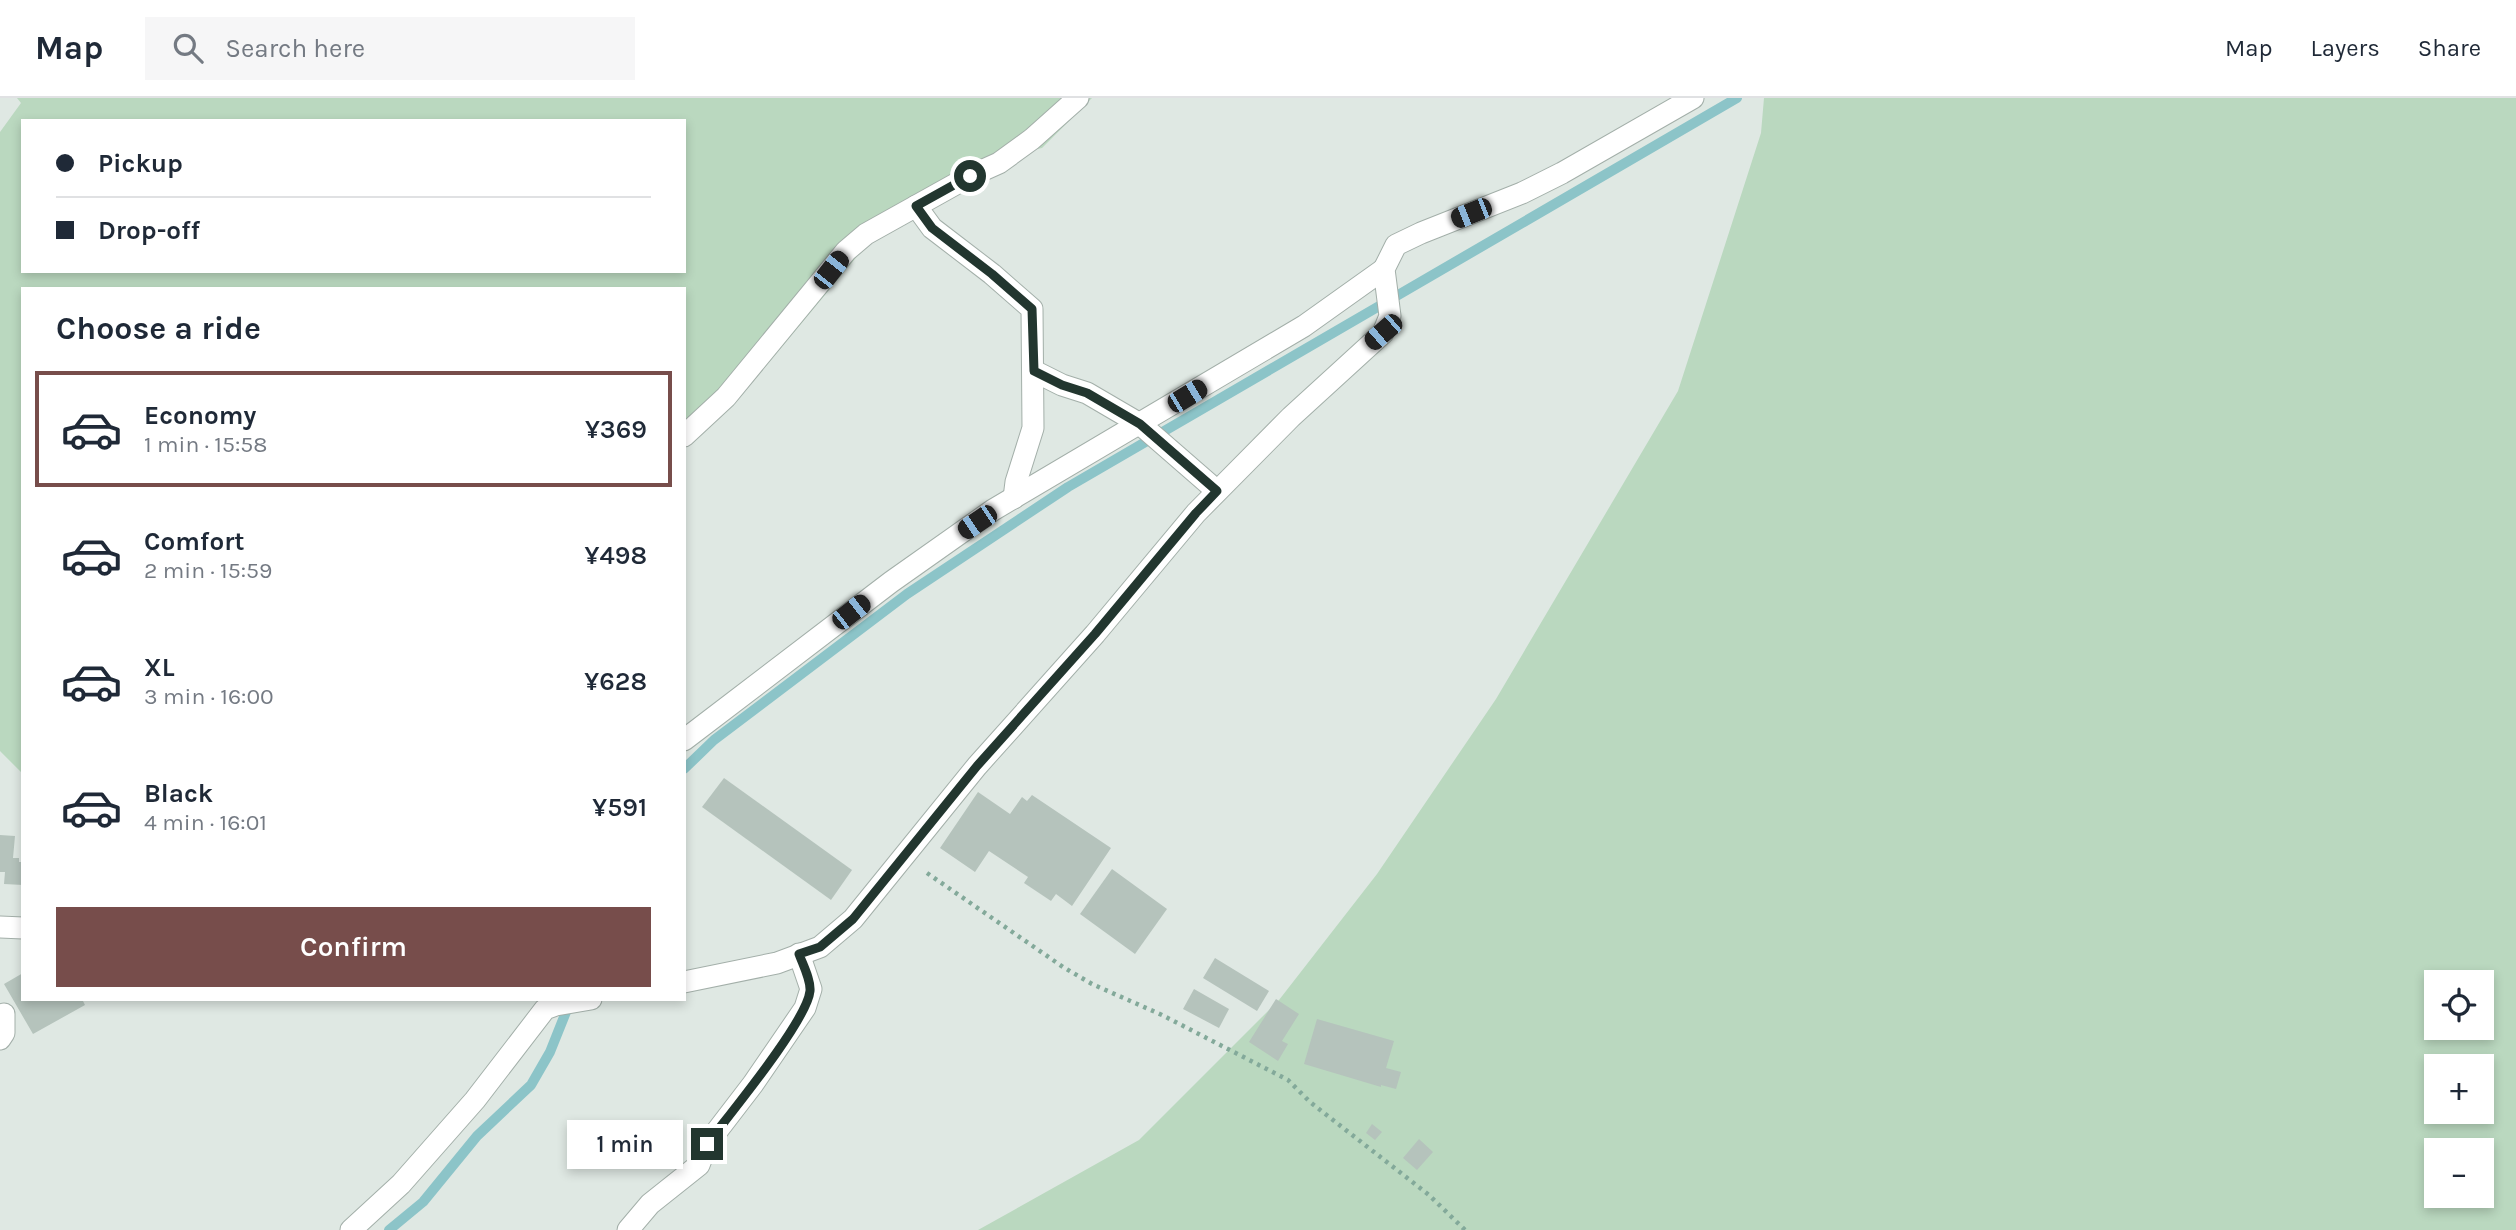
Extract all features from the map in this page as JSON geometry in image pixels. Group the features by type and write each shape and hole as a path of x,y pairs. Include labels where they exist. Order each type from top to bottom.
{"street":[{"path":"686,434 726,397 846,251 866,234 999,163 1050,124 1078,98"},
{"path":"686,738 891,582 1014,498 1304,326 1384,269 1396,245 1532,188 1693,98"},
{"path":"916,206 932,228 1002,281 1032,309 1033,428 1016,482 1014,498"},
{"path":"686,982 777,963 820,947 853,919 977,766 1095,634 1196,513 1291,417 1383,332 1390,316 1384,269"},
{"path":"1034,371 1062,385 1087,393 1140,424 1217,491"},
{"path":"0,927 21,928"},
{"path":"628,1230 650,1204 699,1165 707,1144 806,1008 810,989 799,954"},
{"path":"351,1230 401,1184 475,1100 547,1004 579,1001"},
{"path":"0,1040 4,1033 4,1014"}],"path":[{"path":"901,862 928,874 1092,984 1162,1015 1288,1080 1310,1102 1429,1195 1465,1230"}],"green space":[{"path":"17,98 1092,98 1042,148 968,164 874,236 741,396 686,444 686,287 21,287 21,772 0,751 0,132 21,103"},
{"path":"1764,98 2516,98 2516,1230 978,1230 1139,1140 1279,1000 1377,874 1496,699 1678,391 1761,133"}],"building":[{"path":"724,778 852,870 831,900 702,807"},
{"path":"978,792 1010,814 1022,797 1027,801 1032,795 1111,848 1072,906 1056,894 1051,901 1024,883 1028,877 989,851 975,872 940,848"},
{"path":"0,835 15,836 13,858 19,858 21,862 21,885 4,884 5,872 0,872"},
{"path":"1112,869 1167,909 1135,954 1080,914"},
{"path":"1215,958 1269,991 1257,1011 1203,978"},
{"path":"21,974 21,1001 83,1001 85,1005 33,1034 4,984"},
{"path":"1194,989 1229,1009 1219,1028 1183,1009"},
{"path":"1276,999 1299,1014 1282,1041 1288,1044 1278,1061 1249,1042"},
{"path":"1317,1019 1394,1041 1386,1068 1401,1072 1396,1089 1304,1064"},
{"path":"1372,1124 1382,1132 1375,1140 1366,1133"},
{"path":"1419,1139 1433,1152 1417,1170 1403,1158"}],"waterway":[{"path":"686,767 714,740 907,594 1068,487 1737,98"},
{"path":"389,1230 423,1202 477,1136 531,1085 550,1052 570,1002"}],"route":[{"path":"707,1144 806,1008 810,989 799,954 820,947 853,919 977,766 1095,634 1217,491 1140,424 1087,393 1062,385 1034,371 1032,309 932,228 916,206 970,176"}]}
